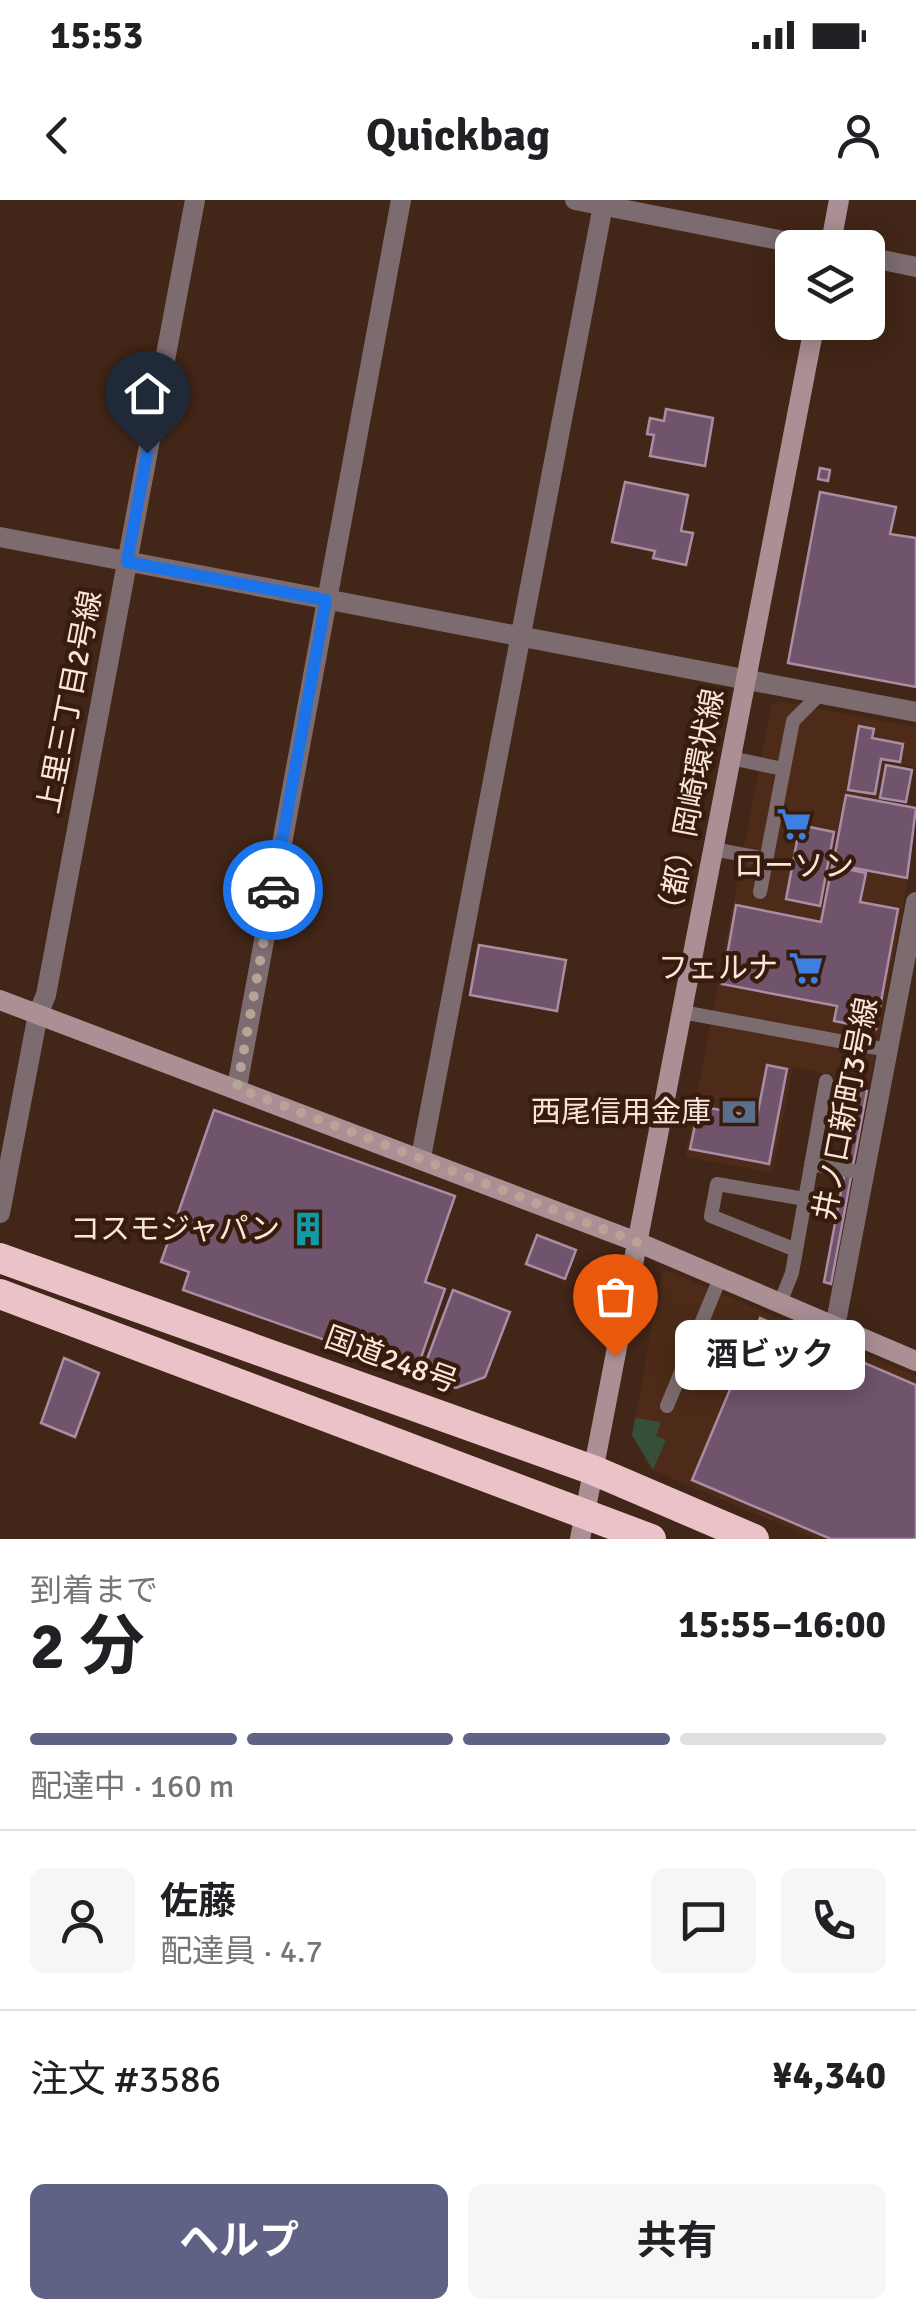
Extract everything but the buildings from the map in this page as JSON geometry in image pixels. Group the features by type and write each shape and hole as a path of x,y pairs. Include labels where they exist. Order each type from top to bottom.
{"highway":[{"name":"国道248号","path":"0,1258 593,1470 754,1539"},
{"path":"0,1294 582,1525 651,1539"}],"street":[{"name":"上里三丁目2号線","path":"0,1213 38,1014 46,994 195,200"},
{"path":"237,1088 401,200"},
{"path":"575,200 775,239"},
{"path":"833,230 839,200"},
{"path":"421,1157 603,203"},
{"path":"885,260 916,266"},
{"name":"（都）岡崎環状線","path":"582,1525 812,340"},
{"path":"0,537 916,712"},
{"name":"井ノ口新町3号線","path":"836,1327 916,902"},
{"path":"0,1000 637,1242 916,1362"}],"lane":[{"path":"760,892 793,721 820,694"},
{"path":"731,758 783,768"},
{"path":"714,849 766,859"},
{"path":"682,1012 888,1050"},
{"path":"780,1304 796,1250 826,1081"},
{"path":"811,1164 865,1173"},
{"path":"796,1250 711,1216 717,1184 805,1200"},
{"path":"667,1406 720,1278"}],"shaded area":[{"path":"777,701 916,727 916,767 884,761 878,799 845,793 831,864 908,880 870,1082 793,1067 772,1173 685,1157 771,706"},
{"path":"663,1269 916,1376 916,1539 815,1539 650,1469 632,1435"}],"green space":[{"path":"635,1418 661,1422 656,1436 666,1440 653,1470 632,1435"}],"way so far":[{"path":"273,890 237,1088 637,1242 615,1356"}],"place":[{"name":"ローソン","path":"794,824"},
{"name":"フェルナ","path":"806,968"},
{"name":"西尾信用金庫","path":"739,1112"},
{"name":"コスモジャパン","path":"308,1229"},
{"name":"酒ビック","path":"615,1356"}],"route":[{"path":"147,453 127,562 326,600 273,890"}]}
